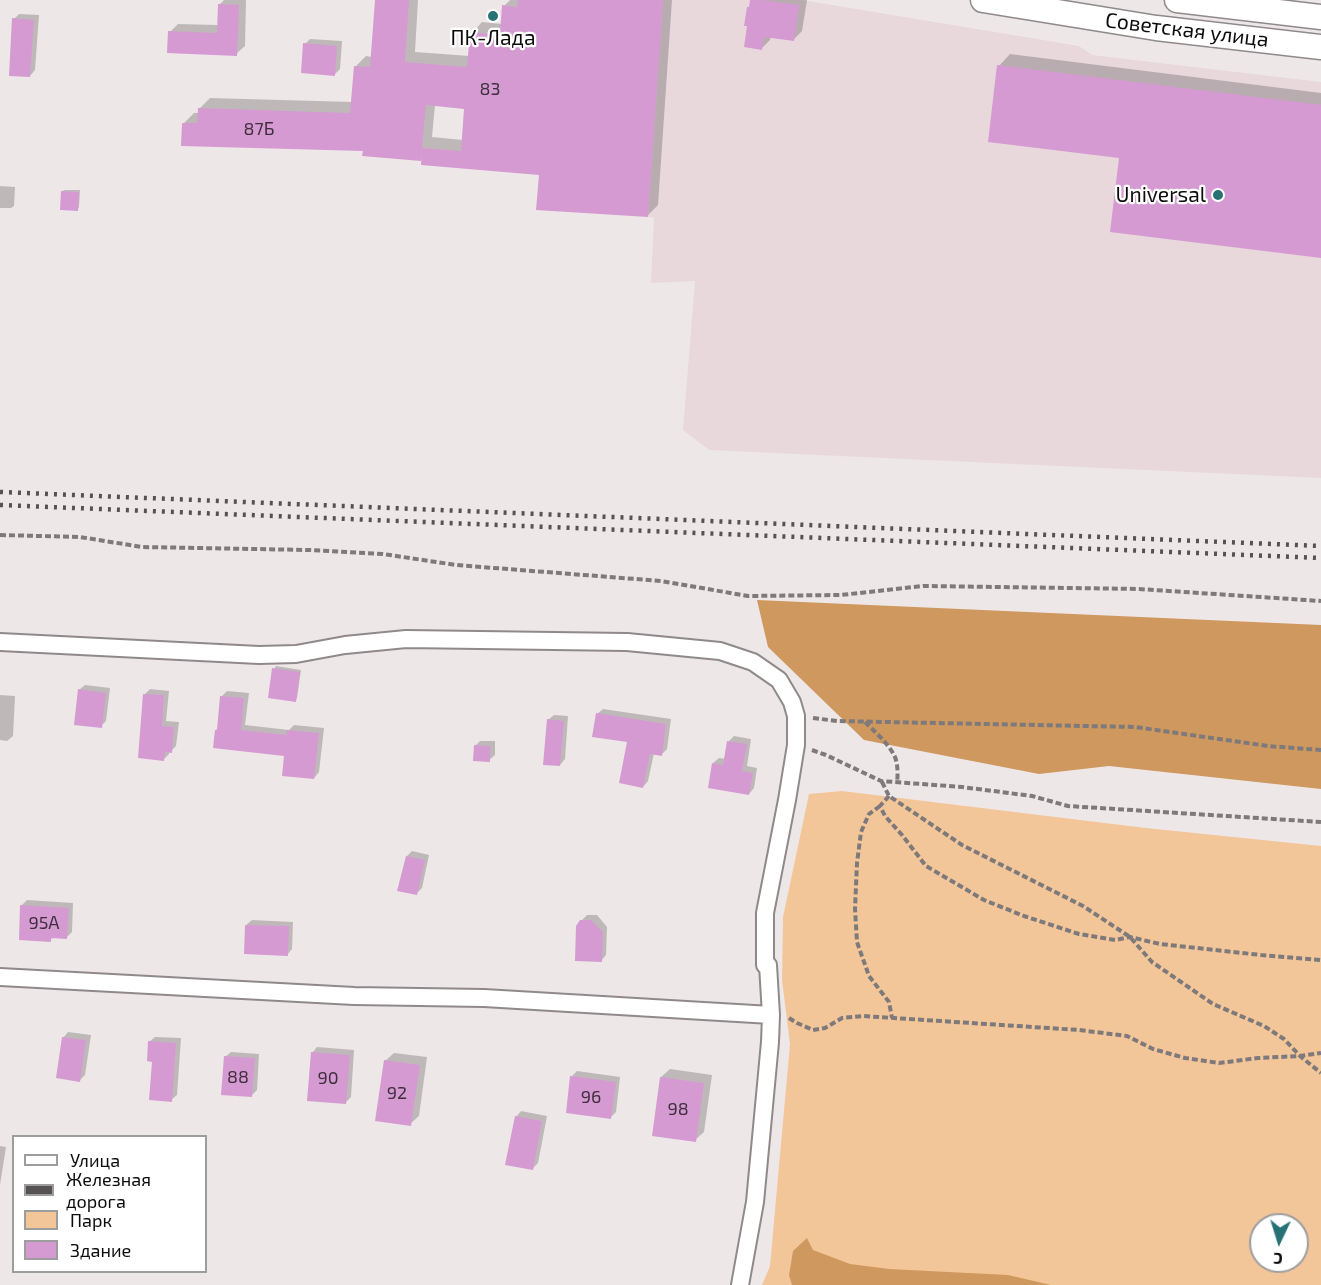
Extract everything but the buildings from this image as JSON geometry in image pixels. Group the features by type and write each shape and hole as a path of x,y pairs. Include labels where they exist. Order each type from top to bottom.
{"main road":[{"name":"Советская улица","path":"983,0 1156,28 1321,47"},
{"name":"Советская улица","path":"1177,0 1321,17"}],"street":[{"path":"0,642 259,655 296,654 345,645 406,639 627,642 720,651 753,662 779,680 792,702 796,716 796,744 765,913 765,965 768,965 771,1015 755,1202 740,1285"},
{"path":"0,977 354,996 484,998 771,1015"}],"path":[{"path":"0,536 80,537 142,547 309,550 382,554 456,565 661,580 748,596 841,595 922,586 1139,589 1321,601"},
{"path":"796,716 864,722 1135,727 1268,746 1321,750"},
{"path":"864,722 895,756 897,783"},
{"path":"796,744 826,754 881,781 962,787 1032,796 1068,807 1321,822"},
{"path":"881,781 889,796 962,845 1083,906 1130,937 1152,962 1213,1004 1264,1026 1284,1039 1321,1073"},
{"path":"889,796 869,814 861,832 855,909 857,942 869,976 889,1002 892,1018"},
{"path":"880,806 885,816 926,866 984,900 1024,916 1079,934 1115,940 1130,937 1160,944 1321,960"},
{"path":"771,1015 785,1016 813,1030 825,1028 843,1018 863,1016 1068,1029 1127,1036 1153,1049 1185,1058 1219,1063 1321,1053"}],"shaded area":[{"path":"663,0 802,0 1079,46 1092,55 1321,82 1321,478 709,450 683,430 695,281 651,283 654,218 648,217"},
{"path":"757,600 1321,625 1321,789 1109,766 1039,774 864,740 768,647"},
{"path":"807,1238 813,1250 850,1264 889,1269 1008,1275 1051,1285 792,1285 789,1275 793,1251"}],"green space":[{"path":"842,791 1146,828 1321,846 1321,1285 762,1285 770,1266 790,1044 782,980 783,917 809,794"}],"railway":[{"path":"0,492 1321,546"},
{"path":"0,505 1321,558"}],"place":[{"name":"ПК-Лада","path":"493,16"},
{"name":"Universal","path":"1218,195"}]}
